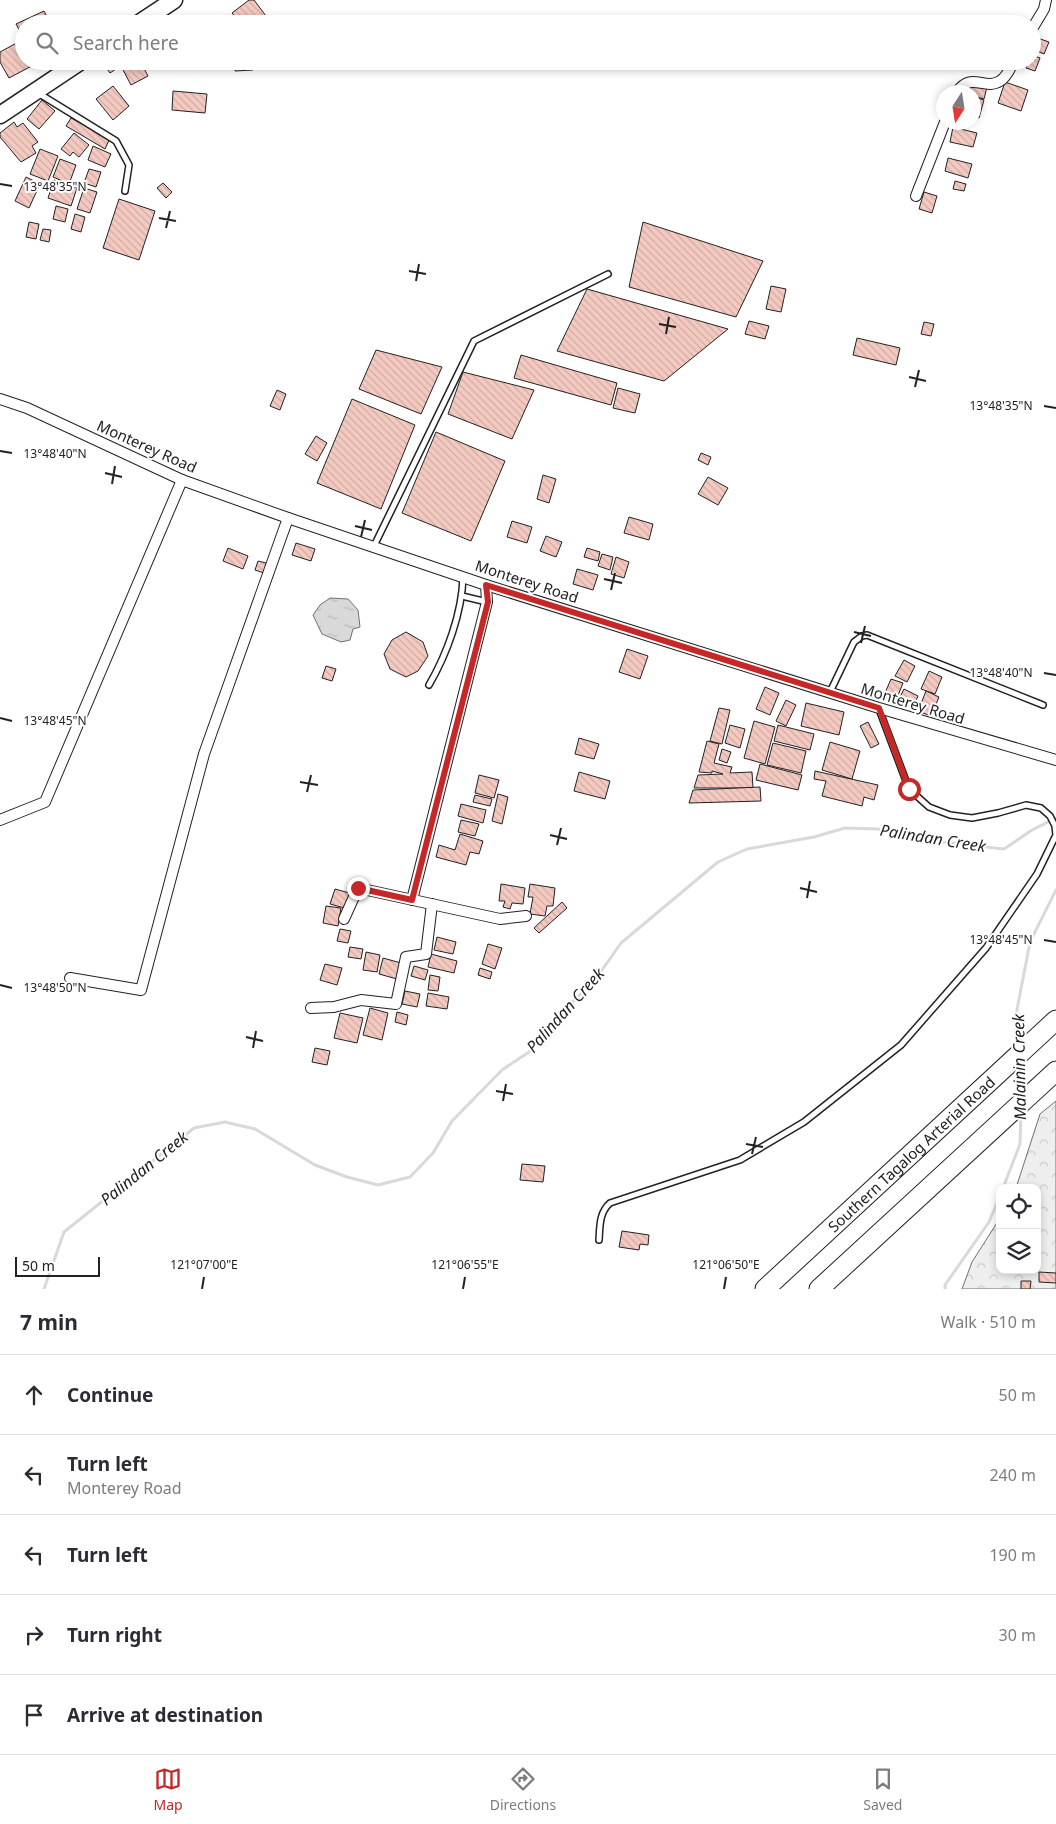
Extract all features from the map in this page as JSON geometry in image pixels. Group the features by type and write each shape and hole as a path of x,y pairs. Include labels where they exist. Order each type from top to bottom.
{"highway":[{"name":"Southern Tagalog Arterial Road","path":"766,1289 1056,1020"},
{"path":"819,1289 1056,1071"}],"main road":[{"path":"152,15 174,0"},
{"path":"0,115 67,70"}],"street":[{"path":"1040,15 1046,0"},
{"path":"962,85 970,81 994,84 1005,77 1009,70"},
{"path":"916,196 942,130"},
{"name":"Monterey Road","path":"0,399 28,408 182,480 288,518 486,585 830,693 1056,760"},
{"path":"0,820 46,802 182,480"},
{"path":"70,978 141,990 204,754 288,518"},
{"path":"412,900 488,602 486,585"},
{"path":"344,920 358,888 500,920 526,916"},
{"path":"311,1008 334,1007 361,1000 396,1004 406,958 426,954 432,904"}],"lane":[{"path":"35,91 116,141 129,165 125,191"},
{"path":"374,546 474,341 608,274"},
{"path":"429,685 442,662 462,596 463,577"},
{"path":"462,596 488,602"},
{"path":"830,693 854,642 867,635 1043,704"},
{"path":"599,1240 601,1216 604,1209 610,1203 740,1160 804,1122 901,1045 986,948 1037,874 1056,834 1055,826 1050,816 1041,808 1026,805 972,818 950,815 929,807 909,789 879,708"}],"green space":[{"path":"1056,1101 1056,1289 962,1289 972,1262 996,1224 996,1274 1041,1274 1041,1184 1017,1184 1040,1114"}],"water":[{"path":"330,598 348,599 358,610 360,627 353,629 350,640 341,642 322,634 313,615 320,605"}],"building":[{"path":"249,0 254,0 265,15 234,15 232,13"},
{"path":"44,11 46,15 35,15"},
{"path":"1041,39 1049,42 1044,54 1041,53"},
{"path":"15,44 15,70 24,70 9,78 0,62 0,52"},
{"path":"123,70 145,70 148,76 131,85"},
{"path":"971,82 981,85 970,85"},
{"path":"1005,82 1028,90 1021,111 998,103"},
{"path":"981,85 987,87 984,99 981,98"},
{"path":"113,86 129,106 113,120 96,99"},
{"path":"173,91 207,94 205,113 172,110"},
{"path":"981,99 984,100 981,111"},
{"path":"42,100 55,111 39,129 27,119"},
{"path":"71,118 110,138 105,149 66,126"},
{"path":"14,122 17,127 23,123 38,142 32,146 36,153 21,162 0,137 0,133"},
{"path":"952,130 965,130 977,133 973,147 950,142"},
{"path":"74,133 89,145 79,157 73,152 70,156 61,149"},
{"path":"93,146 111,154 105,167 88,160"},
{"path":"40,149 58,156 48,181 30,174"},
{"path":"948,158 972,164 968,178 945,171"},
{"path":"60,159 76,165 69,184 53,177"},
{"path":"89,169 101,172 96,187 84,183"},
{"path":"26,177 40,184 29,208 15,201"},
{"path":"54,180 77,188 71,206 48,198"},
{"path":"955,181 966,184 964,191 953,189"},
{"path":"163,183 172,192 166,198 157,188"},
{"path":"84,188 97,192 90,213 77,209"},
{"path":"924,192 937,196 932,213 919,209"},
{"path":"119,199 155,211 139,260 103,248"},
{"path":"56,206 68,209 65,222 53,219"},
{"path":"75,214 85,217 81,232 71,229"},
{"path":"29,222 39,224 36,239 26,237"},
{"path":"643,222 763,261 736,317 629,287"},
{"path":"43,229 51,230 49,242 40,240"},
{"path":"771,286 786,289 781,312 766,309"},
{"path":"587,289 728,329 664,381 557,351"},
{"path":"749,321 769,326 765,339 745,334"},
{"path":"924,322 934,324 931,336 921,334"},
{"path":"857,338 900,348 896,365 853,355"},
{"path":"376,350 442,367 421,414 359,389"},
{"path":"521,355 617,383 611,405 514,378"},
{"path":"463,372 534,390 512,439 448,414"},
{"path":"618,388 640,394 635,413 613,408"},
{"path":"277,390 286,394 280,410 270,406"},
{"path":"352,399 415,425 381,509 317,483"},
{"path":"436,432 505,461 471,541 402,513"},
{"path":"316,436 327,443 317,461 305,454"},
{"path":"701,453 711,457 708,465 698,460"},
{"path":"543,475 556,479 549,503 537,499"},
{"path":"708,477 728,488 718,505 698,494"},
{"path":"629,517 653,524 649,540 624,533"},
{"path":"512,521 532,527 527,543 507,537"},
{"path":"546,536 562,542 556,557 540,551"},
{"path":"296,543 315,549 311,561 292,555"},
{"path":"228,548 248,556 243,569 223,561"},
{"path":"587,548 600,552 598,561 584,557"},
{"path":"602,554 613,557 610,570 598,566"},
{"path":"616,557 629,562 624,578 611,574"},
{"path":"258,561 270,564 267,574 255,570"},
{"path":"577,569 598,575 593,590 573,584"},
{"path":"406,632 423,642 428,656 418,671 406,677 390,669 384,654 392,640"},
{"path":"627,649 648,656 640,679 619,672"},
{"path":"904,660 915,666 907,682 895,676"},
{"path":"326,666 336,669 332,681 322,678"},
{"path":"929,671 942,677 935,694 921,689"},
{"path":"891,679 903,683 897,698 885,693"},
{"path":"765,687 779,693 770,715 756,709"},
{"path":"904,689 918,696 913,708 898,701"},
{"path":"926,691 939,697 931,716 918,711"},
{"path":"786,700 796,705 786,726 776,721"},
{"path":"806,703 844,712 839,735 801,726"},
{"path":"719,708 730,710 722,744 710,741"},
{"path":"754,721 775,727 765,764 744,758"},
{"path":"868,722 879,744 871,748 860,726"},
{"path":"730,725 745,729 740,748 725,743"},
{"path":"778,725 814,734 810,750 774,741"},
{"path":"579,738 599,744 594,759 575,754"},
{"path":"707,741 719,744 714,763 732,767 730,773 752,772 753,788 694,788 698,775 723,774 712,771 712,773 699,772"},
{"path":"830,742 860,751 852,779 822,770"},
{"path":"773,743 806,751 801,773 767,765"},
{"path":"722,749 731,752 727,763 719,760"},
{"path":"760,764 802,775 798,790 756,780"},
{"path":"815,771 878,785 874,800 864,797 862,806 822,796 826,781 814,779"},
{"path":"579,772 610,781 605,799 574,791"},
{"path":"479,775 499,780 494,798 475,793"},
{"path":"760,787 761,801 689,803 693,790"},
{"path":"498,794 508,797 502,824 492,821"},
{"path":"475,795 492,799 490,806 473,802"},
{"path":"461,804 486,810 483,823 458,816"},
{"path":"461,820 479,824 475,836 458,832"},
{"path":"460,834 483,841 479,854 470,852 466,865 436,857 439,845 455,850"},
{"path":"501,884 525,888 523,904 512,903 510,909 503,907 505,901 499,901"},
{"path":"530,884 555,888 553,906 547,906 545,916 530,914 533,897 528,897"},
{"path":"335,889 353,894 348,909 330,904"},
{"path":"562,902 567,908 539,933 534,928"},
{"path":"326,906 341,908 338,926 323,923"},
{"path":"340,929 351,931 348,943 337,941"},
{"path":"437,937 456,942 453,954 434,950"},
{"path":"488,944 502,948 495,969 482,964"},
{"path":"350,947 363,949 361,959 348,957"},
{"path":"366,952 380,955 377,972 363,970"},
{"path":"431,954 457,961 454,973 428,967"},
{"path":"383,958 401,963 397,979 379,974"},
{"path":"325,964 342,968 337,985 320,980"},
{"path":"414,966 428,970 425,980 411,976"},
{"path":"480,968 492,972 490,979 478,975"},
{"path":"430,975 440,977 438,991 428,990"},
{"path":"405,991 420,994 417,1007 402,1004"},
{"path":"428,993 449,997 447,1009 426,1006"},
{"path":"370,1008 388,1013 382,1040 363,1035"},
{"path":"397,1012 408,1015 406,1025 395,1022"},
{"path":"340,1013 363,1018 357,1043 334,1038"},
{"path":"315,1048 330,1051 327,1065 312,1062"},
{"path":"522,1164 545,1166 543,1182 520,1180"},
{"path":"622,1231 649,1235 648,1245 640,1244 639,1250 619,1247"},
{"path":"1041,1272 1056,1273 1056,1283 1039,1282 1039,1274"},
{"path":"1021,1281 1031,1281 1030,1289 1021,1289"}],"waterway":[{"name":"Palindan Creek","path":"44,1289 64,1232 194,1128 225,1122 255,1129 315,1165 347,1177 378,1185 410,1177 433,1153 452,1121 502,1070 529,1052 548,1026 595,980 621,943 718,862 747,849 814,837 845,828 878,829 942,842 1004,849 1032,830 1056,818"},
{"name":"Malainin Creek","path":"1018,1046 1015,1020 1030,942 1056,890"},
{"name":"Malainin Creek","path":"1020,1062 1021,1093"},
{"name":"Malainin Creek","path":"1005,1184 1020,1144 1021,1112"},
{"name":"Malainin Creek","path":"945,1289 945,1285 989,1222 996,1205"}],"route":[{"path":"358,888 412,900 488,602 486,585 879,708 909,789"}]}
